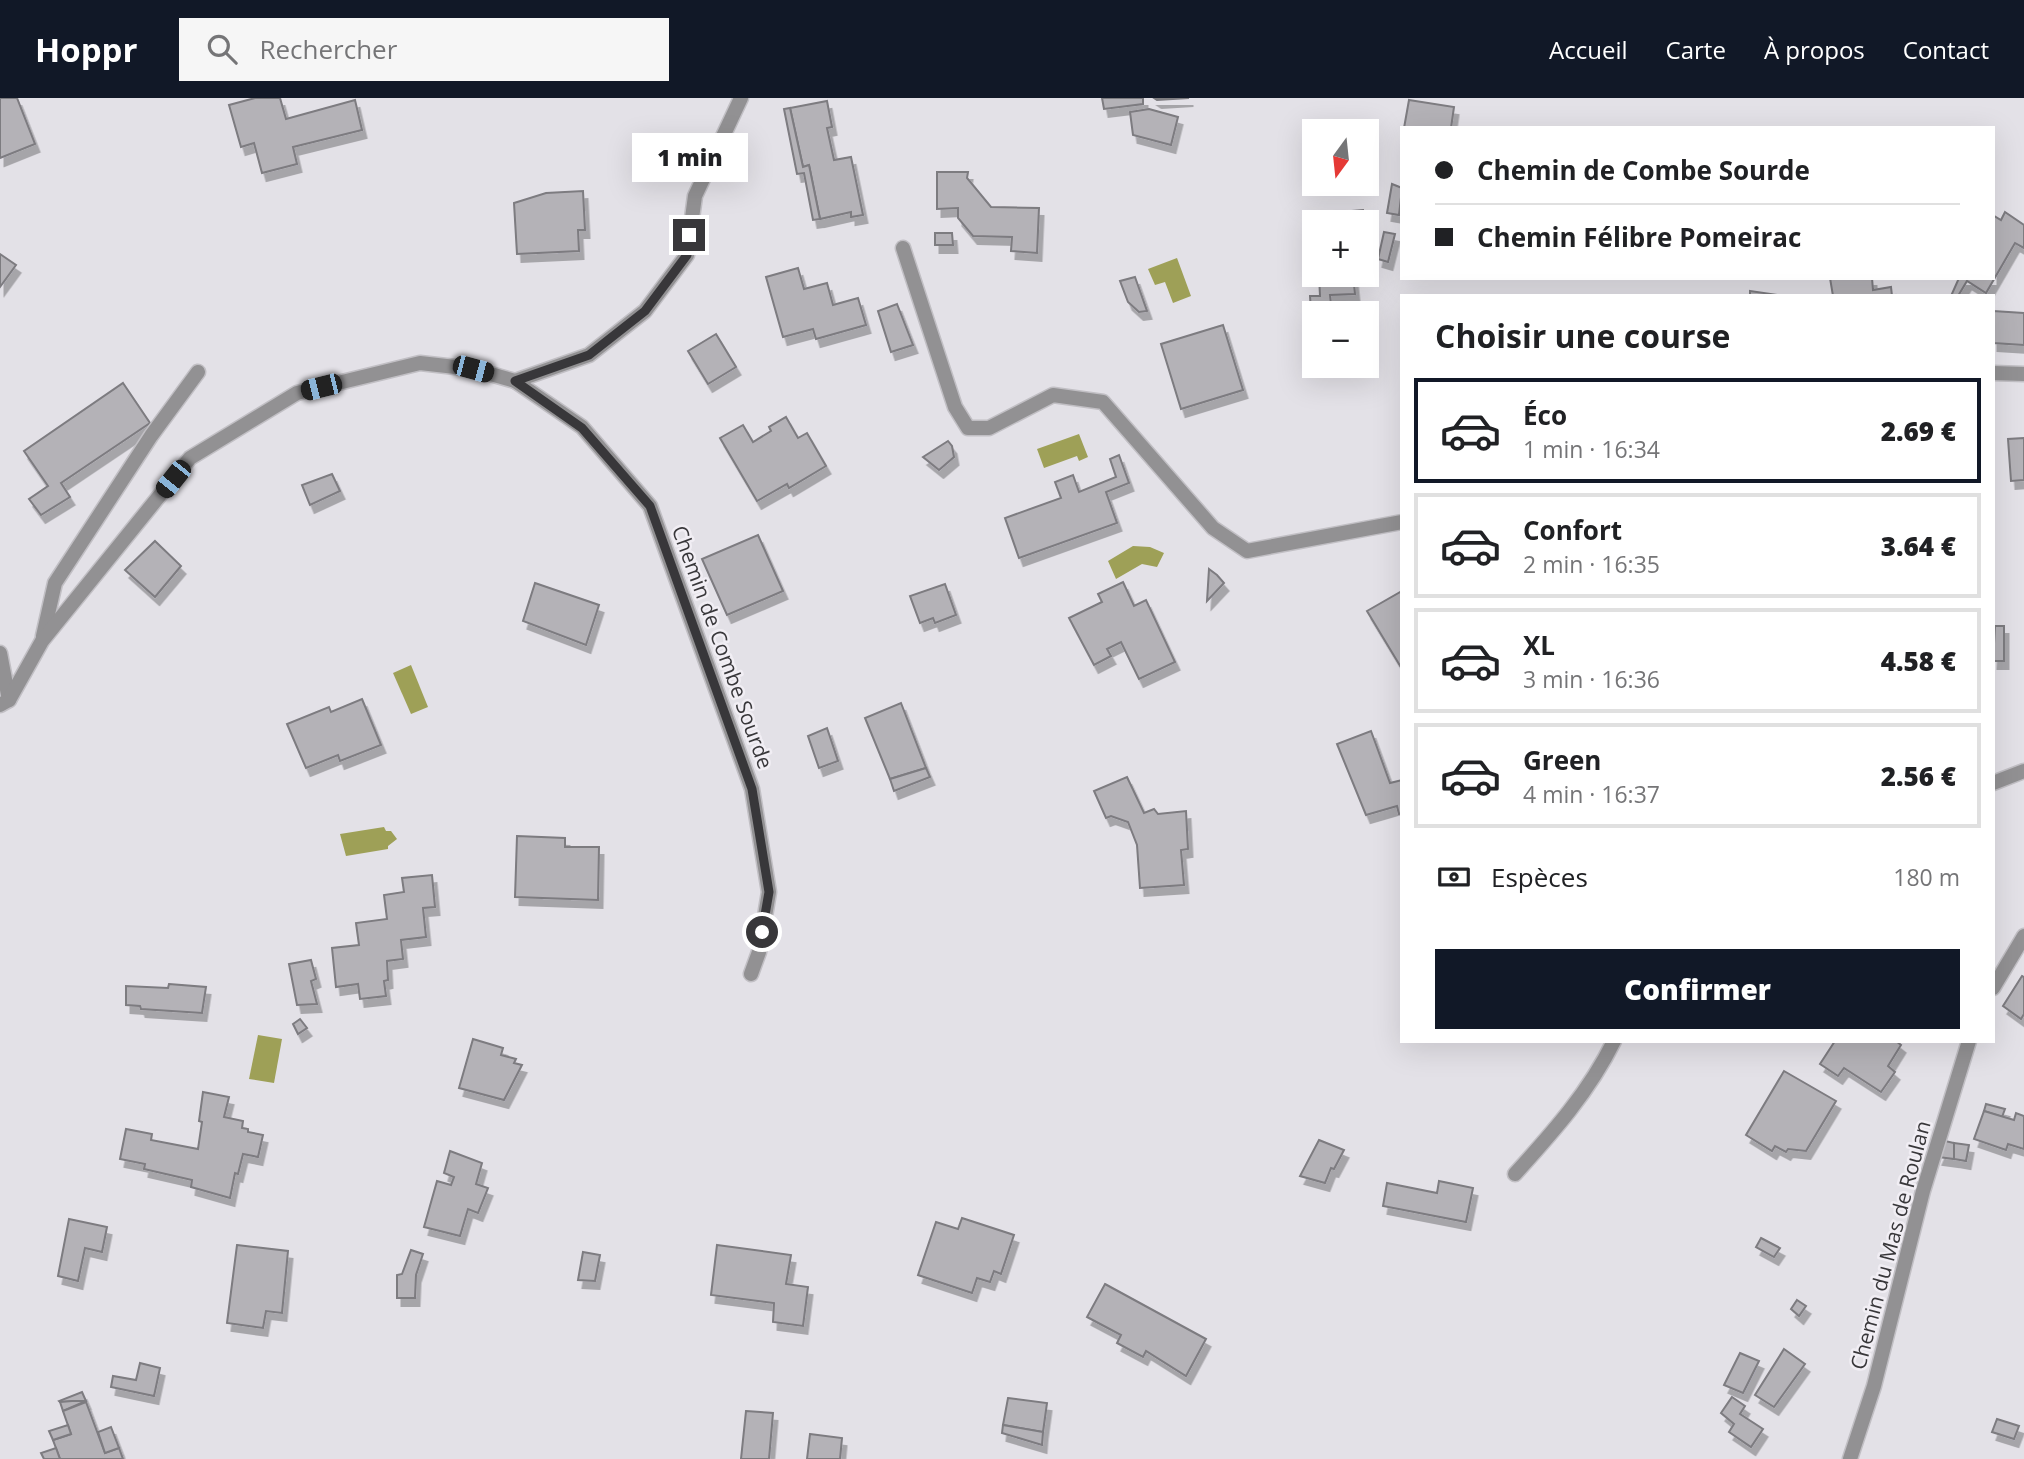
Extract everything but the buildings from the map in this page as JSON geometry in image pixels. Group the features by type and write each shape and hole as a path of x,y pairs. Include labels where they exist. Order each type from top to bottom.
{"street":[{"path":"515,381 589,355 645,311 687,255 695,197 741,98"},
{"path":"903,248 955,407 968,428 989,428 1053,395 1102,402 1213,528 1247,551 1400,522"},
{"name":"Chemin de Combe Sourde","path":"4,702 42,641 190,458 297,393 420,363 473,369 515,381 582,428 650,506 752,789 769,892 759,952 751,974"},
{"path":"42,641 55,583 151,436 198,372"},
{"path":"1995,373 2024,374"},
{"path":"0,653 4,702"},
{"path":"1995,782 2024,771"},
{"path":"1995,985 2024,936"},
{"path":"1516,1174 1562,1122 1600,1069 1613,1043"},
{"name":"Chemin du Mas de Roulan","path":"1850,1459 1874,1386 1923,1191 1968,1043"}],"shaded area":[{"path":"1177,258 1191,296 1173,303 1165,282 1155,285 1148,269"},
{"path":"1079,434 1088,457 1079,461 1077,456 1044,468 1037,449"},
{"path":"1133,546 1150,547 1164,553 1157,567 1142,564 1116,579 1108,561"},
{"path":"411,665 428,707 411,714 393,673"},
{"path":"384,827 397,839 388,849 346,856 340,834"},
{"path":"258,1035 282,1039 274,1083 249,1079"}],"route":[{"path":"689,235 687,255 645,311 589,355 515,381 582,428 650,506 752,789 769,892 762,932"}]}
